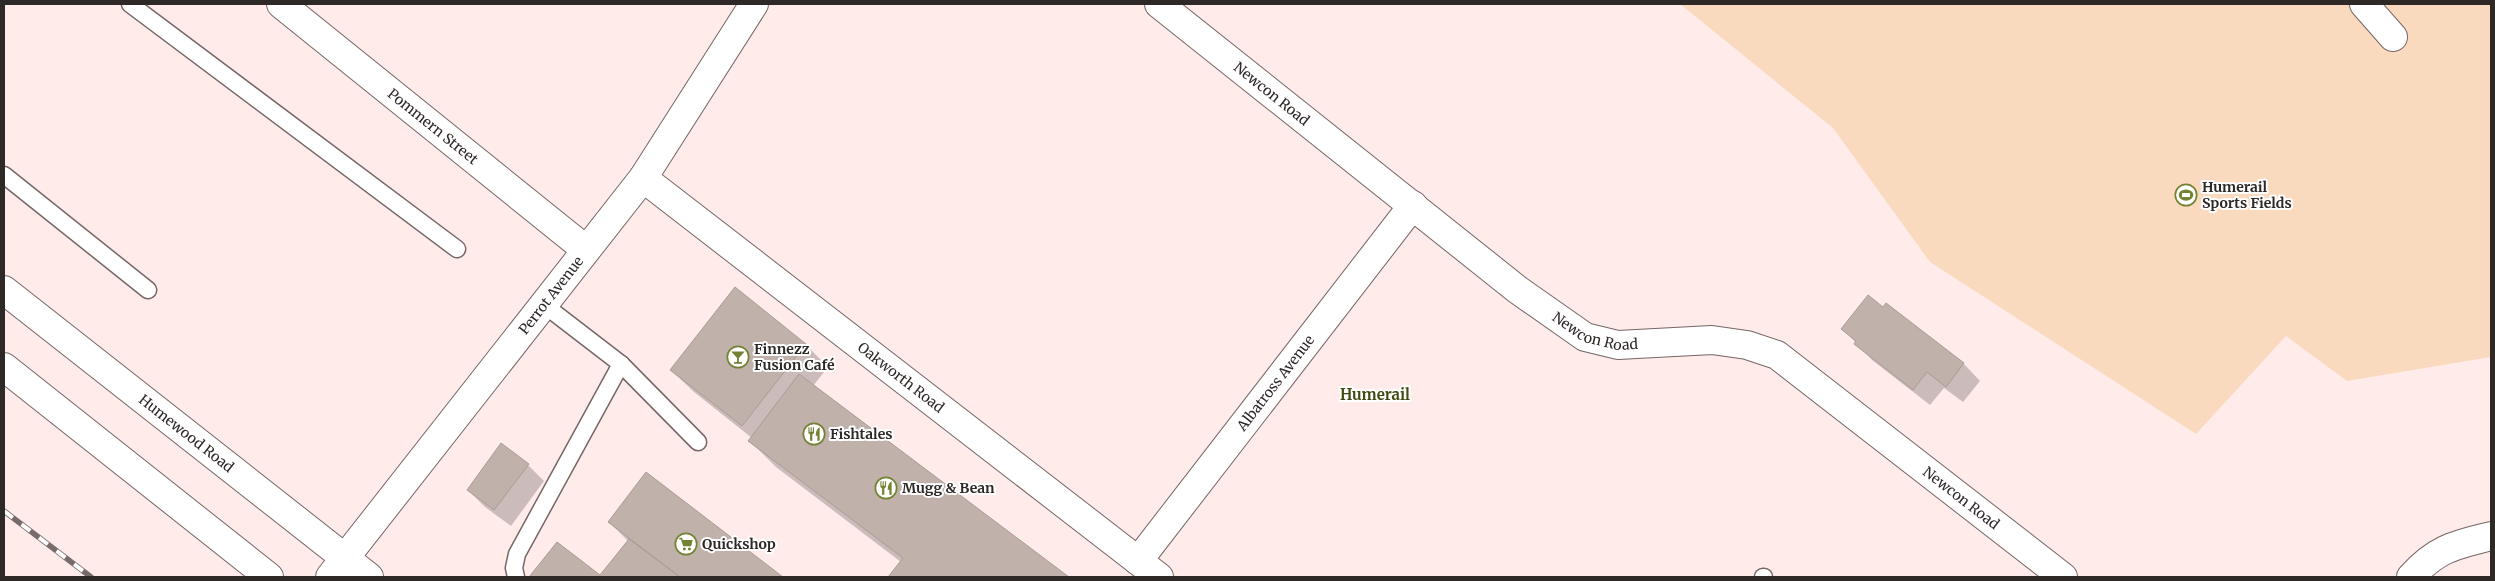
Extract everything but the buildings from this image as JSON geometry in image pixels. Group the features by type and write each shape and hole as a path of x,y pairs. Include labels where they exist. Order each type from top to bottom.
{"street":[{"name":"Pommern Street","path":"281,4 585,250"},
{"name":"Perrot Avenue","path":"338,567 643,178 754,4"},
{"name":"Newcon Road","path":"1159,4 1518,290 1585,337 1618,345 1712,340 1747,345 1776,355 2063,577"},
{"path":"2364,4 2393,37"},
{"name":"Oakworth Road","path":"643,178 1148,569"},
{"name":"Albatross Avenue","path":"1148,569 1413,205"},
{"name":"Humewood Road","path":"4,290 338,567 369,577"},
{"path":"4,367 269,577"},
{"path":"2411,577 2422,565 2450,546 2491,536"}],"lane":[{"path":"130,4 457,249"},
{"path":"4,175 148,290"},
{"path":"543,304 621,364 698,442"},
{"path":"516,577 514,568 517,554 621,364"}],"shaded area":[{"name":"Humerail Sports Fields","path":"1680,4 2491,4 2491,357 2347,381 2286,336 2196,434 1930,262 1833,128"}],"railway":[{"path":"4,511 91,577"}],"place":[{"name":"Humerail Sports Fields","path":"2186,195"},
{"name":"Finnezz Fusion Café","path":"738,357"},
{"name":"Fishtales","path":"814,434"},
{"name":"Mugg & Bean","path":"886,488"},
{"name":"Quickshop","path":"686,544"}],"district":[{"name":"Humerail","path":"1375,395"}]}
